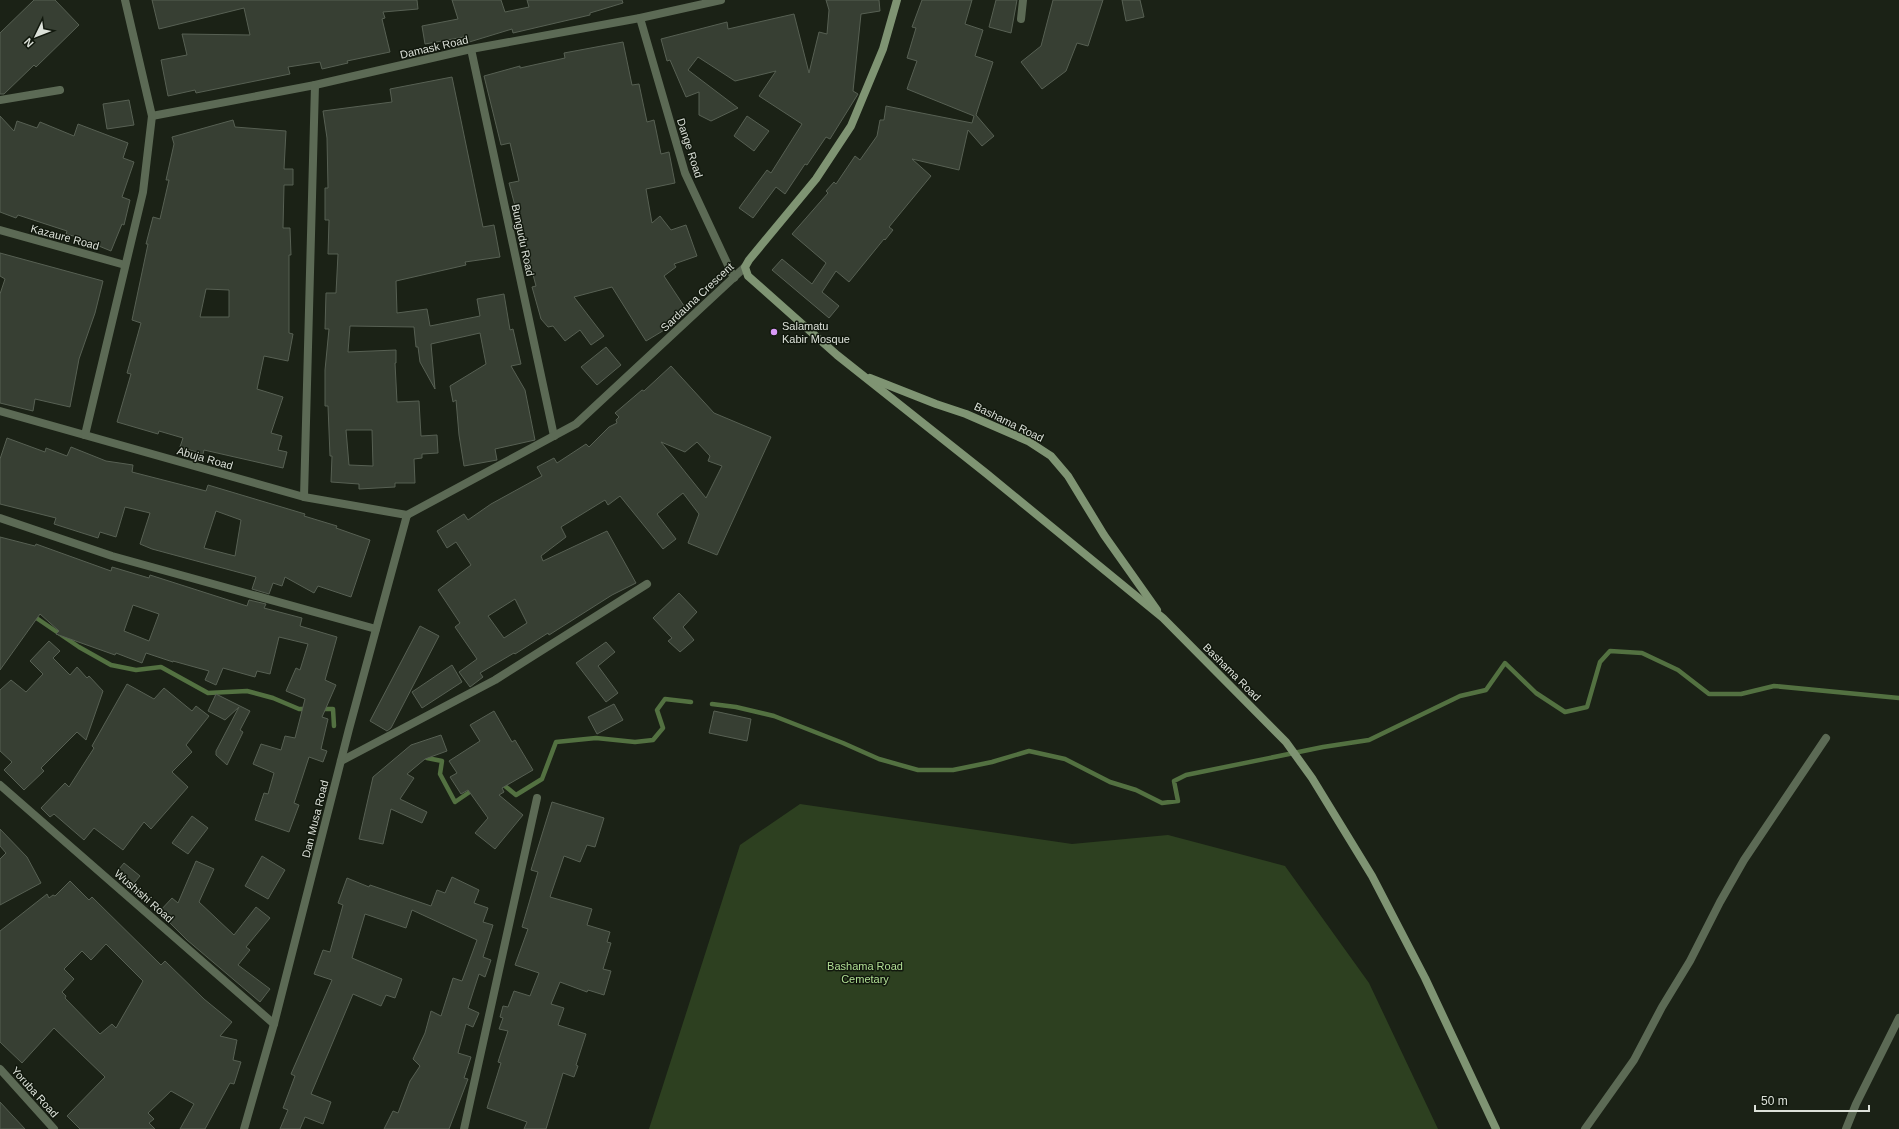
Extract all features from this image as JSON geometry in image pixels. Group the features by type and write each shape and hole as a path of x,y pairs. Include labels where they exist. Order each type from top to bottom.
{"street":[{"path":"85,435 143,192 152,116 125,0"},
{"name":"Damask Road","path":"152,116 314,85 471,49 640,18 721,0"},
{"name":"Sardauna Crescent","path":"407,515 576,424 745,267 749,260 816,179 851,126 882,49 897,0"},
{"path":"1021,19 1023,0"},
{"name":"Dange Road","path":"640,18 685,173 734,278"},
{"name":"Bungudu Road","path":"471,49 554,436"},
{"path":"304,497 314,85"},
{"path":"0,100 60,90"},
{"name":"Kazaure Road","path":"0,230 125,265"},
{"name":"Bashama Road","path":"745,267 748,276 862,375 1163,618 1286,742 1312,778 1376,883 1425,978 1496,1129"},
{"name":"Bashama Road","path":"862,375 966,414 1028,441 1051,456 1068,476 1104,535 1163,618"},
{"name":"Abuja Road","path":"0,411 304,497 407,515"},
{"name":"Dan Musa Road","path":"244,1129 274,1024 341,761 407,515"},
{"path":"0,518 112,556 376,629"},
{"path":"341,761 495,680 647,584"},
{"path":"1585,1129 1634,1060 1662,1007 1690,961 1720,902 1741,866 1826,738"},
{"name":"Wushishi Road","path":"0,784 274,1024"},
{"path":"464,1129 537,798"},
{"path":"1846,1129 1856,1104 1899,1018"},
{"name":"Yoruba Road","path":"0,1069 54,1129"}],"green space":[{"name":"Bashama Road Cemetary","path":"800,804 1072,844 1168,835 1285,866 1369,983 1438,1129 649,1129 740,845"}],"building":[{"path":"34,0 55,0 79,25 36,67 34,65 4,94 0,94 0,33"},
{"path":"152,0 417,0 418,9 383,12 385,18 382,19 390,52 347,61 348,63 322,69 320,62 288,67 290,74 196,93 195,90 168,96 161,60 187,55 182,34 250,35 244,8 159,29"},
{"path":"452,0 501,0 505,12 529,7 527,0 622,0 623,3 590,13 590,15 513,33 512,29 466,43 464,37 425,44 422,26 458,19"},
{"path":"826,0 879,0 880,11 861,14 853,91 858,94 830,139 826,137 807,165 805,164 785,194 776,187 753,218 739,208 767,170 771,173 802,124 759,96 776,71 735,81 698,57 688,70 738,108 711,121 699,115 699,92 686,97 670,60 667,61 661,39 727,22 728,29 794,14 809,73 819,32 827,34 829,10"},
{"path":"922,0 972,0 965,24 983,30 975,56 993,62 976,115 994,136 982,146 968,130 959,170 912,159 931,176 889,227 893,230 849,282 836,271 822,292 839,306 829,318 772,270 782,259 812,284 826,263 792,234 828,193 826,191 834,182 836,184 855,156 860,160 877,136 880,120 884,120 886,106 972,123 974,116 907,89 917,61 907,58 916,28 912,27"},
{"path":"996,0 1017,0 1011,33 989,27"},
{"path":"1053,0 1103,0 1088,46 1077,43 1066,71 1042,89 1021,62 1041,46"},
{"path":"1122,0 1140,0 1144,17 1126,21"},
{"path":"623,42 632,85 639,84 647,122 654,120 661,154 669,152 675,183 646,189 652,223 660,216 671,230 686,225 697,256 674,264 676,267 664,276 688,312 670,324 671,326 646,341 612,287 574,297 604,336 591,345 580,330 565,341 553,326 548,327 541,319 532,287 536,286 509,183 519,181 510,143 501,145 484,76 520,66 520,68 565,58 564,53"},
{"path":"452,77 483,227 494,225 500,257 465,262 466,265 396,281 397,313 427,309 430,326 480,316 477,299 504,294 510,330 513,329 521,364 511,366 525,390 535,440 495,449 497,460 464,466 459,435 456,400 453,402 450,386 486,364 480,333 431,344 435,389 420,362 418,347 416,347 414,327 350,326 348,352 396,350 395,363 397,402 419,401 421,436 437,435 438,453 422,454 422,458 414,459 415,483 395,483 395,487 359,489 359,484 331,482 332,456 330,456 328,406 325,406 325,370 329,329 325,329 326,293 336,293 338,254 328,254 329,220 325,220 325,188 328,188 327,138 323,111 392,102 390,89","holes":["346,430 372,430 373,466 349,465"]},
{"path":"129,100 134,125 107,129 103,104"},
{"path":"0,116 14,131 17,121 37,128 40,122 74,136 78,124 128,143 123,158 134,162 122,197 130,200 124,225 122,224 111,251 66,234 67,231 18,215 16,218 0,212"},
{"path":"747,116 769,131 754,151 734,136"},
{"path":"233,120 235,127 286,131 284,169 293,169 293,185 284,185 283,228 290,228 291,255 289,255 289,333 293,334 288,361 264,356 257,389 283,397 271,433 282,436 278,450 287,452 283,468 204,450 203,454 180,447 183,438 159,431 158,434 117,422 131,374 127,373 141,323 132,320 148,244 146,244 153,217 160,219 169,180 166,180 174,144 172,137","holes":["206,289 229,290 229,317 200,317"]},
{"path":"0,253 103,281 95,313 79,359 70,407 35,399 33,411 0,403 0,294 5,279 0,276"},
{"path":"606,347 621,365 597,385 581,367"},
{"path":"671,366 714,413 771,437 717,555 688,543 699,514 683,493 657,514 676,539 663,549 620,496 608,505 605,500 561,527 566,537 541,556 543,561 607,531 636,583 612,595 549,635 548,633 515,654 514,653 480,673 483,677 470,687 459,672 477,659 455,627 460,623 438,590 471,565 456,542 447,548 437,531 464,514 468,520 491,504 542,476 537,467 554,458 557,463 586,444 589,447 609,427 617,423 616,420 619,417 615,413 642,390 644,391","holes":["661,442 685,452 697,442 710,456 708,461 722,466 706,498","515,599 527,623 504,638 488,616"]},
{"path":"7,438 45,452 46,448 67,456 71,447 106,461 133,465 132,472 206,491 208,485 305,514 304,516 337,526 336,528 370,540 351,597 318,586 314,593 285,577 282,586 273,583 269,594 252,589 256,577 152,549 140,544 150,513 125,507 116,537 100,532 98,538 54,524 56,518 0,504 0,459","holes":["216,511 241,520 235,556 204,548"]},
{"path":"0,537 35,546 36,544 111,571 112,567 149,578 150,575 247,606 249,600 266,604 264,608 302,618 300,626 337,637 325,680 336,685 322,717 328,719 321,749 327,751 323,762 309,757 294,803 299,805 289,832 255,820 264,793 268,794 274,773 253,764 261,744 281,750 285,736 295,738 305,699 286,691 296,668 300,670 308,644 279,637 270,674 257,671 255,677 223,668 216,685 205,680 209,671 173,662 146,653 142,663 56,634 59,631 40,614 0,670","holes":["133,605 159,614 149,641 124,631"]},
{"path":"679,593 697,612 683,627 694,640 680,652 668,641 672,638 653,618"},
{"path":"420,626 439,636 391,728 387,731 370,721"},
{"path":"49,641 60,651 53,658 70,675 77,667 87,678 89,676 103,691 86,740 77,732 41,768 44,771 24,790 4,770 12,762 0,751 0,690 11,680 26,692 43,674 30,661"},
{"path":"606,642 615,652 598,666 618,693 606,702 576,663"},
{"path":"452,665 462,682 422,708 412,692"},
{"path":"127,684 154,699 164,688 192,711 196,706 209,716 186,745 192,752 172,772 188,787 151,829 144,822 123,850 94,828 84,840 54,814 50,817 41,808 65,783 69,787 94,748 92,746"},
{"path":"216,694 250,711 240,730 243,732 227,765 216,755 216,751 239,707 225,720 208,711"},
{"path":"614,704 623,720 597,734 588,717"},
{"path":"494,711 512,742 515,740 533,770 502,788 504,792 499,795 523,815 495,849 475,833 488,818 468,790 461,794 450,777 457,773 449,761 480,741 470,725"},
{"path":"714,711 751,719 747,741 709,733"},
{"path":"441,735 447,751 425,759 407,774 414,778 400,799 427,812 422,823 391,809 383,844 359,839 373,777 411,745"},
{"path":"552,802 604,818 595,847 587,845 580,862 564,856 550,897 592,909 587,925 610,932 607,942 611,943 603,969 611,971 604,995 588,990 587,992 560,982 551,1004 564,1008 558,1025 586,1034 576,1065 578,1066 574,1077 563,1073 546,1129 524,1129 527,1122 487,1108 501,1063 498,1062 508,1031 499,1029 503,1018 500,1017 503,1006 508,1007 514,991 530,996 539,973 515,965 528,929 522,927 538,872 531,870"},
{"path":"192,816 208,828 188,854 172,843"},
{"path":"0,829 27,857 41,883 0,905 0,859 6,853 0,846"},
{"path":"262,856 285,870 268,899 245,886"},
{"path":"196,861 214,869 199,902 234,935 256,907 270,918 246,947 250,950 238,965 270,989 260,1002 187,940 159,912 172,898 178,903"},
{"path":"124,863 140,876 130,888 115,874"},
{"path":"452,877 479,890 474,903 488,908 483,922 493,925 483,957 491,960 485,977 479,974 468,1008 479,1013 473,1027 466,1024 458,1053 471,1057 464,1078 468,1079 449,1129 384,1129 393,1111 398,1113 410,1081 420,1066 413,1059 425,1033 431,1011 441,1016 453,978 462,981 477,940 412,910 406,928 365,914 352,958 402,979 395,998 386,995 381,1006 353,994 311,1094 331,1102 323,1124 305,1117 300,1129 280,1129 288,1110 283,1108 295,1076 291,1074 332,980 314,974 323,950 330,952 343,905 338,903 347,878 369,887 370,885 431,906 437,890 445,893"},
{"path":"70,881 89,900 92,897 161,965 165,961 204,999 232,1022 220,1036 237,1040 233,1060 241,1062 234,1084 230,1083 205,1129 180,1129 194,1104 171,1091 148,1113 154,1119 149,1123 155,1129 80,1129 67,1116 105,1077 54,1028 22,1063 0,1042 0,931 47,894 49,898 53,895 55,896","holes":["106,944 143,981 116,1028 112,1024 100,1034 65,998 66,996 62,992 74,979 64,969 82,951 91,960"]},
{"path":"0,1102 25,1129 0,1129"}],"waterway":[{"path":"32,615 79,647 111,665 136,670 161,667 208,693 247,691 273,698 299,709 308,709"},
{"path":"712,704 736,707 774,716 879,759 918,770 953,770 992,762 1029,751 1065,759 1110,782 1136,790 1162,803 1178,801 1174,781 1186,775 1323,747 1369,740 1460,696 1486,690 1505,663 1536,693 1565,712 1587,707 1600,662 1610,651 1642,653 1678,670 1709,694 1741,694 1774,686 1899,698"},
{"path":"500,782 516,795 542,779 556,742 596,738 635,742 653,740 663,728 657,710 665,699 691,702"},
{"path":"319,709 333,709 334,726"},
{"path":"427,758 442,761 440,774 455,802 474,789"}],"place":[{"name":"Salamatu Kabir Mosque","path":"774,332"}]}
